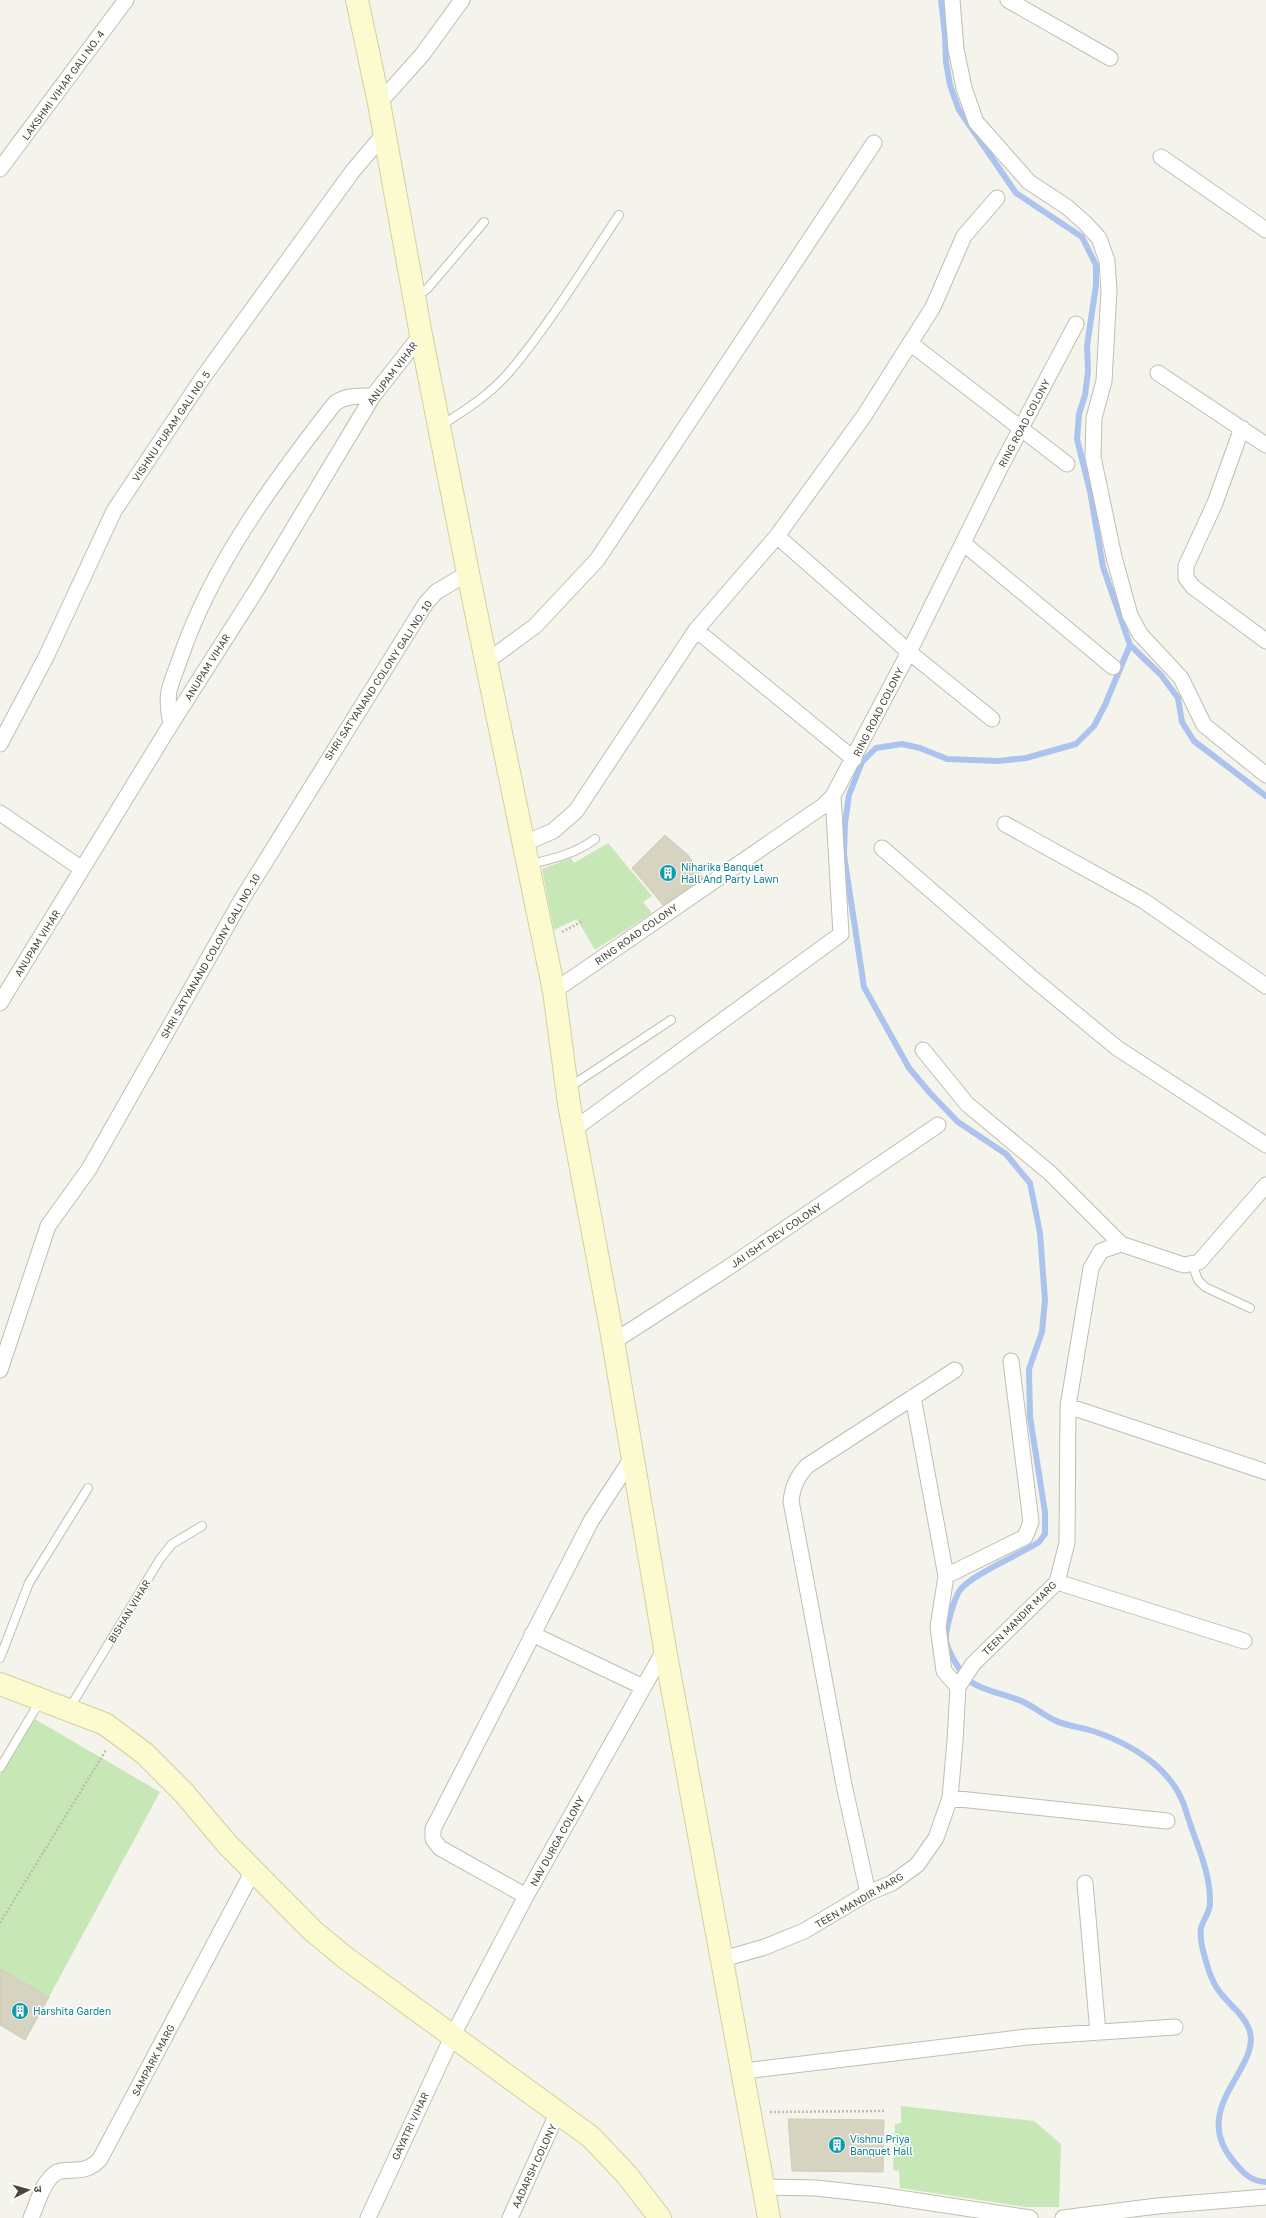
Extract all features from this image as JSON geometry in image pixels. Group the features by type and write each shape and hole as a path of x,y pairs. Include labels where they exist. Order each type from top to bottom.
{"street":[{"name":"LAKSHMI VIHAR GALI NO. 4","path":"0,169 126,0"},
{"path":"357,0 379,103 414,299 468,573 554,990 567,1089 613,1342 664,1649 744,2071 765,2187 769,2218"},
{"path":"379,103 422,55 462,0"},
{"path":"952,0 956,49 964,88 976,122 1029,182 1068,207 1085,223 1099,238 1107,261 1109,290 1104,381 1094,418 1092,441 1093,457 1114,557 1130,615 1140,634 1181,678 1204,725 1266,775"},
{"path":"1008,0 1110,58"},
{"name":"VISHNU PURAM GALI NO. 5","path":"0,744 46,658 114,511 213,363 348,178 384,134"},
{"path":"486,662 535,626 597,560 874,143"},
{"path":"1161,157 1266,230"},
{"path":"523,844 553,831 576,810 696,630 777,536 864,416 933,307 964,236 997,198"},
{"name":"RING ROAD COLONY","path":"554,990 823,806 833,796 854,759 1021,428 1076,324"},
{"name":"ANUPAM VIHAR","path":"0,1003 171,724 257,589 373,396 421,335"},
{"path":"910,343 1067,464"},
{"path":"1158,373 1266,445"},
{"path":"171,724 168,704 169,691 193,622 221,568 292,459 335,403 343,398 352,396 373,396"},
{"path":"1242,428 1215,504 1186,566 1186,578 1193,587 1266,641"},
{"path":"777,536 909,652 992,719"},
{"path":"963,543 1112,667"},
{"name":"SHRI SATYANAND COLONY GALI NO. 10","path":"0,1370 48,1226 58,1209 88,1169 242,899 426,603 436,592 468,573"},
{"path":"696,630 854,759"},
{"path":"574,1130 841,934 833,796"},
{"path":"0,813 82,869"},
{"path":"1005,824 1144,901 1266,986"},
{"path":"882,848 1031,977 1117,1048 1266,1145"},
{"path":"923,1050 967,1104 1050,1174 1122,1244 1184,1265 1200,1262 1266,1185"},
{"name":"JAI ISHT DEV COLONY","path":"613,1342 726,1270 938,1125"},
{"name":"TEEN MANDIR MARG","path":"723,1959 765,1947 804,1931 868,1893 892,1883 917,1865 936,1838 950,1798 956,1740 959,1684 974,1664 1057,1582 1067,1543 1068,1406 1091,1268 1101,1251 1122,1244"},
{"path":"946,1576 1025,1537 1031,1522 1011,1361"},
{"path":"868,1893 844,1784 791,1500 793,1487 798,1476 807,1466 955,1370"},
{"path":"914,1397 946,1576 938,1627 944,1671 959,1684"},
{"path":"1068,1406 1266,1472"},
{"path":"526,1896 440,1848 433,1839 433,1828 532,1634 592,1521 632,1458"},
{"path":"1057,1582 1244,1640"},
{"path":"532,1634 643,1686"},
{"name":"NAV DURGA COLONY","path":"453,2035 526,1896 664,1649"},
{"path":"0,1684 41,1698 105,1724 144,1753 184,1793 227,1844 313,1931 347,1959 453,2035 557,2114 591,2137 627,2175 660,2218"},
{"path":"950,1798 1167,1821"},
{"name":"SAMPARK MARG","path":"31,2218 45,2186 52,2176 62,2171 82,2171 92,2167 100,2160 254,1871"},
{"path":"1085,1883 1098,2033"},
{"path":"744,2071 1027,2037 1175,2027"},
{"name":"GAYATRI VIHAR","path":"368,2218 453,2035"},
{"name":"AADARSH COLONY","path":"510,2218 557,2114"},
{"path":"765,2187 816,2188 878,2195 1030,2218"},
{"path":"1062,2218 1111,2216 1157,2206 1189,2211 1266,2197"}],"lane":[{"path":"439,427 473,406 511,371 557,308 619,216"},
{"path":"414,299 428,288 484,222"},
{"path":"528,866 558,858 585,846 595,839"},
{"path":"567,1089 671,1020"},
{"path":"1192,1263 1198,1280 1205,1287 1250,1308"},
{"path":"0,1658 29,1583 88,1488"},
{"name":"BISHAN VIHAR","path":"69,1709 160,1559 172,1544 202,1526"},
{"path":"0,1768 41,1698"}],"path":[{"path":"0,1923 116,1732"},
{"path":"751,2113 885,2111"}],"green space":[{"path":"608,843 652,896 643,902 652,913 595,950 577,919 554,930 542,869 571,858 574,863"},
{"path":"33,1718 160,1792 49,1997 0,1969 0,1775"},
{"path":"901,2106 1034,2121 1061,2144 1059,2207 1026,2207 900,2188 899,2171 893,2170 895,2124 901,2123"}],"building":[{"name":"Niharika Banquet Hall And Party Lawn","path":"665,835 688,855 703,878 663,905 632,868"},
{"name":"Harshita Garden","path":"0,1969 49,1997 25,2040 0,2025"},
{"name":"Vishnu Priya Banquet Hall","path":"788,2119 884,2120 883,2172 792,2171"}],"waterway":[{"path":"941,0 946,62 950,85 959,110 1016,193 1082,237 1096,265 1096,285 1087,346 1088,371 1085,395 1079,414 1077,439 1090,491 1103,567 1130,645 1105,705 1094,726 1076,744 1026,758 999,761 947,759 920,748 902,744 876,748 862,762 849,795 845,823 844,855 864,987 909,1068 930,1093 958,1122 1006,1154 1030,1183 1040,1233 1045,1300 1042,1332 1029,1369 1030,1417 1045,1512 1045,1534 1039,1542 985,1571 960,1590 950,1615 946,1641 949,1651 956,1663 967,1679 971,1682 987,1690 1021,1701 1049,1718 1108,1736 1122,1743 1150,1760 1162,1771 1180,1796 1202,1857 1210,1892 1210,1907 1201,1928 1202,1945 1206,1963 1216,1987 1246,2023 1249,2029 1251,2043 1246,2058 1222,2106 1219,2123 1222,2142 1234,2162 1245,2173 1256,2180 1266,2182"},
{"path":"1130,645 1161,675 1178,698 1182,722 1194,741 1266,796"}],"place":[{"name":"Niharika Banquet Hall And Party Lawn","path":"668,873"},
{"name":"Harshita Garden","path":"20,2011"},
{"name":"Vishnu Priya Banquet Hall","path":"837,2145"}]}
